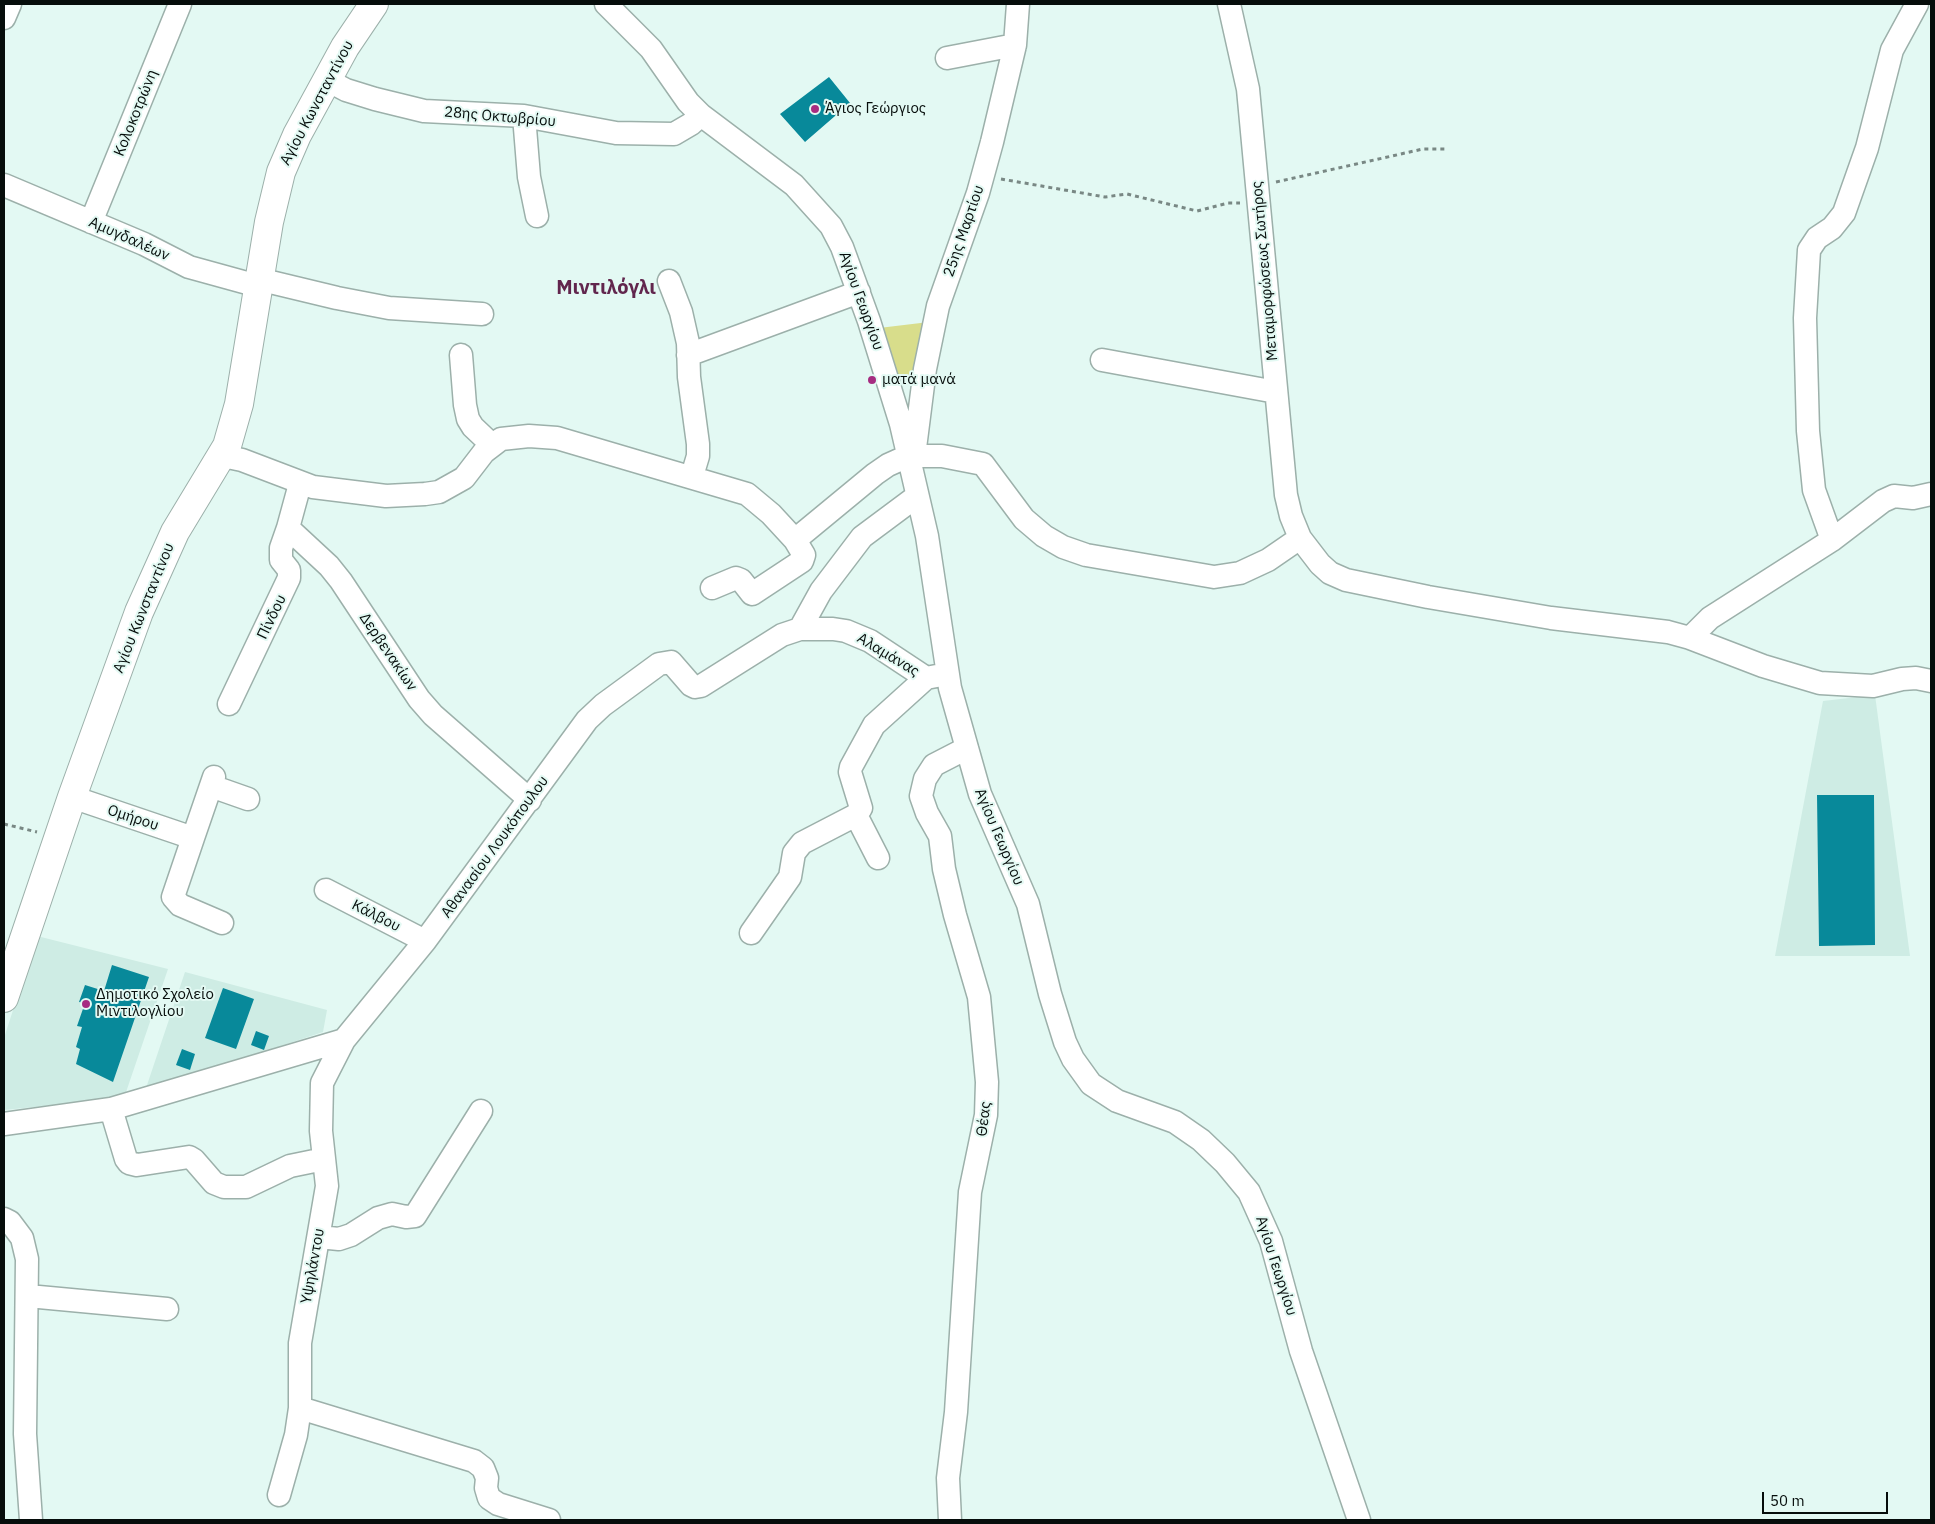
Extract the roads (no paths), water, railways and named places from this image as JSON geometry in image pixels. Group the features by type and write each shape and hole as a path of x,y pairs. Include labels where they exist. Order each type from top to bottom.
{"main road":[{"name":"Αγίου Κωνσταντίνου","path":"4,998 72,797 139,612 175,532 223,456 239,404 258,282 274,195 281,172 297,135 345,47 374,4"}],"street":[{"name":"Κολοκοτρώνη","path":"91,222 180,4"},
{"name":"Αγίου Γεωργίου","path":"606,4 650,50 688,102 701,115 769,165 817,209 831,226 842,247 890,386 927,536 936,676 967,748 980,794 1028,904 1050,994 1073,1059 1091,1084 1100,1092 1117,1101 1175,1122 1201,1140 1225,1163 1248,1192 1261,1215 1285,1286 1301,1351 1359,1520"},
{"name":"25ης Μαρτίου","path":"908,456 915,448 925,369 938,306 983,176 1015,45 1018,4"},
{"name":"Μεταμορφώσεως Σωτήρος","path":"1229,4 1248,89 1286,494 1291,516 1300,538 1320,564 1330,573 1346,580 1483,607 1668,632 1690,638 1763,666 1820,683 1874,686 1902,679 1916,678 1931,681"},
{"path":"1832,540 1814,490 1808,431 1805,318 1809,250 1817,238 1832,228 1844,213 1867,148 1892,50 1917,4"},
{"path":"947,58 1015,45"},
{"name":"28ης Οκτωβρίου","path":"327,80 346,90 375,100 424,111 524,116 616,133 674,134 691,124 701,115"},
{"path":"524,116 529,177 537,216"},
{"name":"Αμυγδαλέων","path":"4,185 144,244 189,267 389,308 482,314"},
{"path":"669,280 681,312 688,354 698,444 698,456 692,476"},
{"path":"688,354 859,292"},
{"path":"461,355 468,419 473,428 492,445"},
{"path":"1102,360 1276,392"},
{"path":"223,456 266,468 300,484 386,496 439,492 464,478 492,445 501,439 529,436 557,438 692,476 747,494 771,514 795,540 804,555 802,561 752,594 741,580 736,578 712,588"},
{"path":"795,540 888,465 908,456 942,456 983,464 1024,519 1044,536 1063,547 1086,555 1214,577 1240,573 1268,560 1300,538"},
{"path":"288,528 300,484"},
{"path":"1690,638 1710,618 1832,540 1883,501 1894,496 1913,498 1931,494"},
{"path":"800,629 821,591 862,537 917,496"},
{"name":"Πίνδου","path":"229,704 290,578 289,570 281,560 281,548 288,528"},
{"name":"Δερβενακίων","path":"288,528 312,549 341,581 419,699 432,715 530,800"},
{"name":"Αλαμάνας","path":"800,629 833,629 857,635 936,676"},
{"name":"Αθανασίου Λουκόπουλου","path":"344,1040 425,941 594,713 659,664 671,662 691,685 695,687 701,686 782,635 800,629"},
{"path":"751,933 790,877 794,853 802,844 856,815 862,808 850,772 874,725 936,676"},
{"name":"Θέας","path":"950,1520 948,1478 956,1412 970,1192 986,1115 987,1082 979,996 949,888 940,836 927,813 921,796 925,779 934,765 967,748"},
{"path":"222,923 180,905 174,897 213,781 248,799"},
{"name":"Ομήρου","path":"72,797 193,838"},
{"path":"856,815 878,858"},
{"name":"Κάλβου","path":"326,890 425,941"},
{"path":"4,1124 111,1109 344,1040"},
{"name":"Υψηλάντου","path":"280,1495 296,1435 300,1408 300,1343 327,1186 321,1131 322,1083 344,1040"},
{"path":"111,1109 126,1159 130,1164 137,1165 188,1157 194,1160 214,1183 224,1187 246,1187 290,1166 324,1159"},
{"path":"319,1237 339,1238 351,1236 378,1218 392,1214 406,1217 415,1216 481,1111"},
{"path":"4,1219 10,1222 22,1238 26,1259 28,1296 25,1434 31,1520"},
{"path":"28,1296 167,1309"},
{"path":"300,1408 474,1460 483,1468 487,1478 486,1488 489,1498 498,1504 549,1520"}],"place":[{"name":"Άγιος Γεώργιος","path":"815,109"},
{"name":"ματά μανά","path":"872,380"},
{"name":"Δημοτικό Σχολείο Μιντιλογλίου","path":"86,1004"}],"district":[{"name":"Μιντιλόγλι","path":"606,288"}]}
